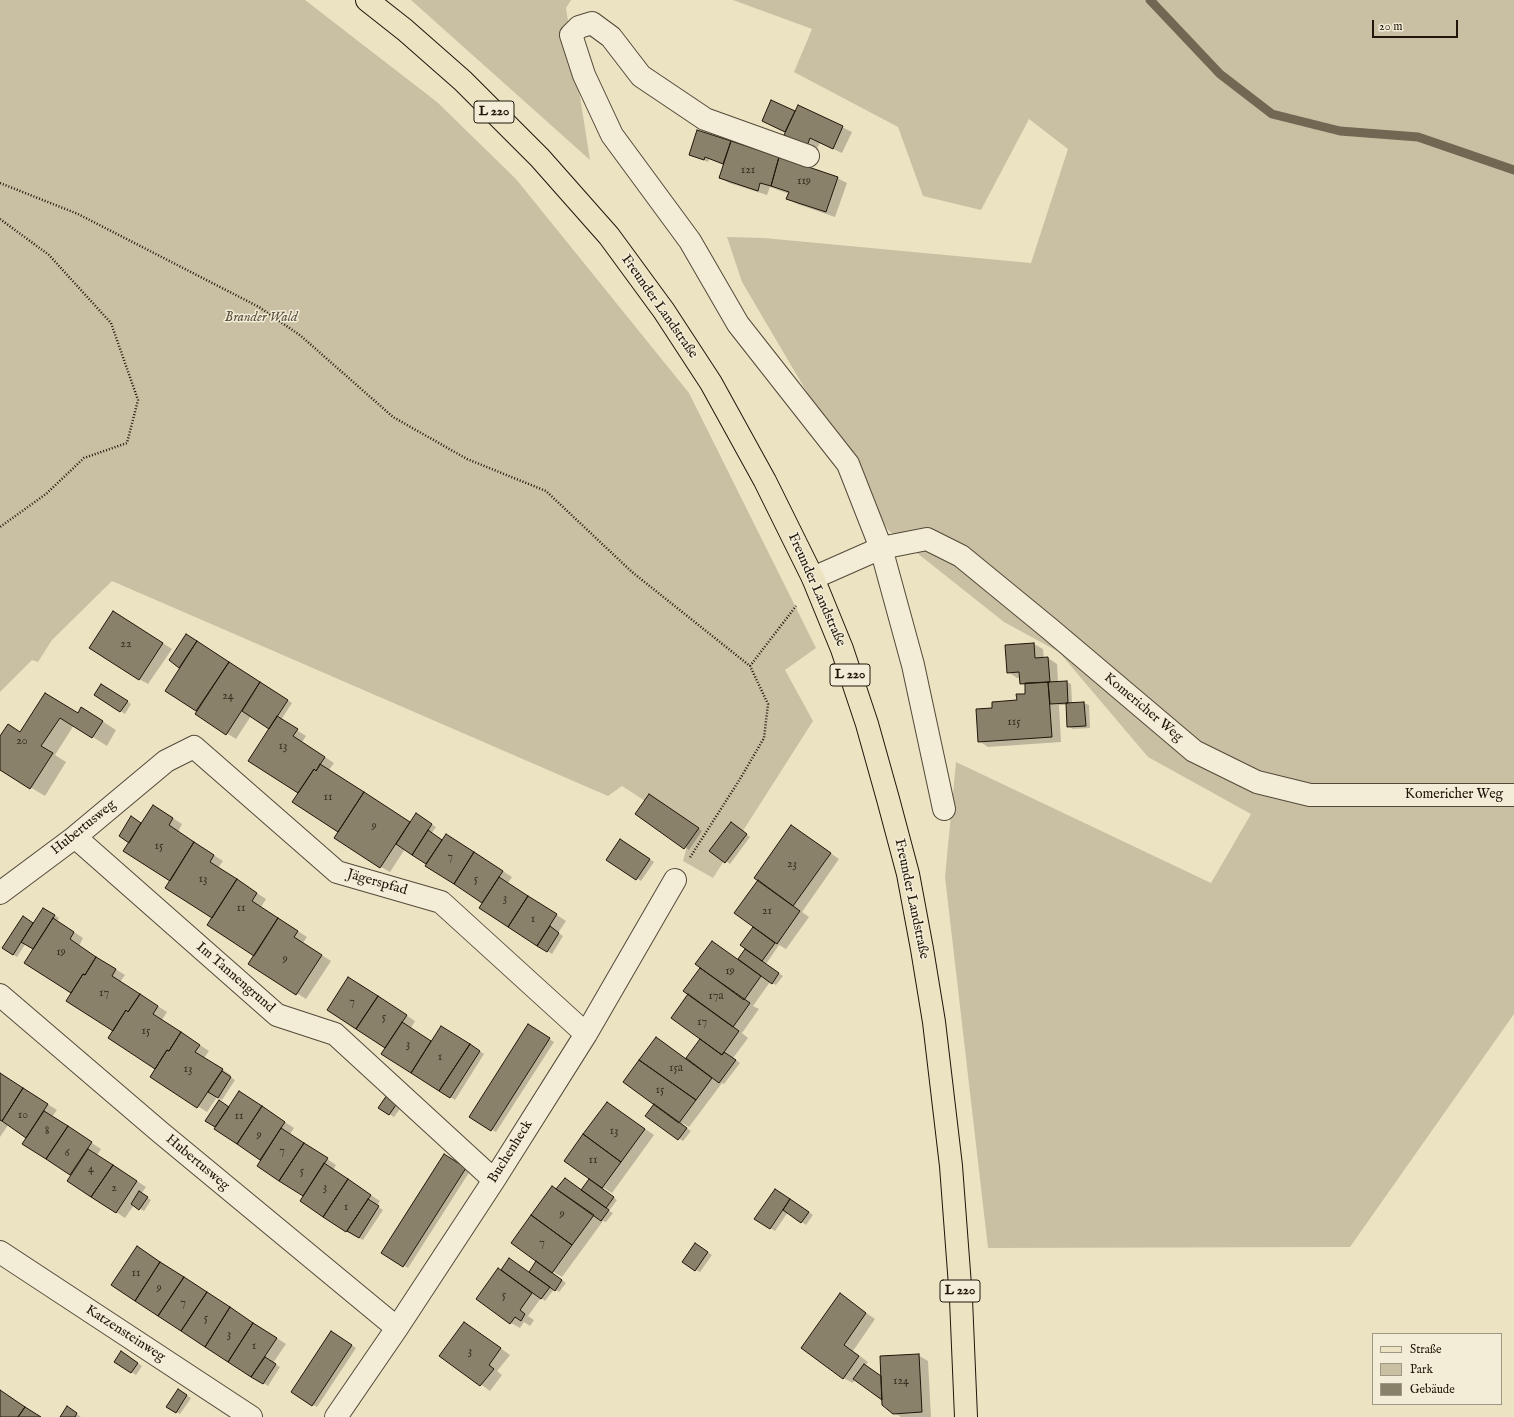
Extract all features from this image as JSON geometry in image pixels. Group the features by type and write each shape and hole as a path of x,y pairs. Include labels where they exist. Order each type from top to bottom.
{"main road":[{"name":"Freunder Landstraße","path":"367,0 405,30 463,81 540,158 610,236 664,311 711,383 765,481 813,578 842,649 869,731 908,874 922,949 934,1022 951,1166 961,1306 966,1417"}],"street":[{"path":"808,156 705,120 641,76 611,37 592,23 579,27 571,35 584,75 612,135 690,241 738,324 848,464 881,548 913,665 944,809"},
{"name":"Komericher Weg","path":"813,578 881,548 927,539 961,556 1194,751 1257,782 1310,795 1514,795"},
{"name":"Jägerspfad","path":"166,761 194,747 337,872 441,902 586,1034"},
{"name":"Hubertusweg","path":"0,893 75,837 166,761"},
{"name":"Im Tannengrund","path":"75,837 277,1015 335,1034 494,1180"},
{"name":"Buchenheck","path":"336,1417 397,1328 494,1180 586,1034 675,880"},
{"name":"Hubertusweg","path":"0,995 160,1132 397,1328"},
{"name":"Katzensteinweg","path":"0,1252 251,1417"}],"path":[{"path":"0,183 78,214 259,307 301,336 393,417 467,459 546,491 632,572 750,666 768,704 764,738 740,780 675,880"},
{"path":"0,219 49,255 110,323 138,400 127,443 84,458 46,494 0,527"},
{"path":"750,666 792,613 813,578"}],"green space":[{"name":"Brander Wald","path":"0,0 305,0 437,102 516,179 689,393 816,648 785,670 813,721 713,878 683,861 691,831 622,786 608,796 112,581 52,640 38,662 32,660 0,692"},
{"path":"411,0 571,0 566,8 590,160"},
{"path":"733,0 1514,0 1514,1014 1350,1247 988,1248 945,877 956,762 1211,883 1251,814 1148,757 1059,652 1004,622 888,530 742,282 727,237 764,238 1031,263 1068,149 1029,119 981,210 923,196 898,127 794,72 812,29"}],"building":[{"path":"771,100 795,111 785,132 762,121"},
{"path":"798,105 843,126 833,149 810,138 807,146 784,135"},
{"path":"697,130 731,141 723,164 705,157 704,160 689,155"},
{"path":"731,141 779,157 771,186 760,183 758,191 719,178"},
{"path":"779,157 838,177 826,212 786,199 789,192 771,186"},
{"path":"113,611 163,643 139,680 89,648"},
{"path":"186,634 197,641 179,668 169,660"},
{"path":"197,641 229,662 196,711 165,691"},
{"path":"1034,643 1035,658 1048,657 1050,682 1020,684 1019,672 1007,673 1005,645"},
{"path":"229,662 260,682 226,735 195,714"},
{"path":"1067,681 1068,703 1050,704 1048,682"},
{"path":"260,682 288,700 269,729 242,711"},
{"path":"1048,682 1052,737 978,742 976,709 992,708 992,702 1017,700 1016,694 1025,694 1025,683"},
{"path":"101,684 128,701 120,712 94,695"},
{"path":"45,693 78,713 81,707 103,721 92,738 60,718 41,746 53,753 30,789 0,770 0,736 8,724 20,732"},
{"path":"1084,702 1086,726 1067,727 1066,703"},
{"path":"277,716 298,729 293,736 325,757 316,771 314,769 298,793 248,761"},
{"path":"320,764 364,792 338,832 292,802 314,769 316,771"},
{"path":"364,792 410,822 380,868 334,838"},
{"path":"649,794 699,828 684,849 635,814"},
{"path":"153,805 173,818 169,825 194,842 170,881 123,851"},
{"path":"416,813 432,824 412,855 396,844"},
{"path":"131,816 141,823 129,843 119,836"},
{"path":"731,822 747,834 725,863 709,851"},
{"path":"791,825 831,853 793,906 754,878"},
{"path":"428,830 442,840 426,864 412,855"},
{"path":"446,834 474,852 454,884 425,866"},
{"path":"620,839 650,859 636,880 606,860"},
{"path":"194,842 214,855 210,862 237,879 212,918 165,888"},
{"path":"474,852 503,871 482,903 454,884"},
{"path":"499,877 528,896 508,927 479,908"},
{"path":"237,879 257,893 252,901 278,918 254,956 207,925"},
{"path":"758,880 800,911 777,944 734,913"},
{"path":"528,896 557,914 537,946 508,927"},
{"path":"43,908 55,915 33,949 21,942"},
{"path":"23,916 33,923 13,955 2,948"},
{"path":"53,918 74,932 70,939 96,957 85,975 83,974 71,993 24,963"},
{"path":"278,918 298,931 294,937 322,955 296,995 248,964"},
{"path":"550,926 559,933 547,952 537,946"},
{"path":"753,927 775,943 762,961 740,945"},
{"path":"712,941 761,976 744,1000 695,964"},
{"path":"745,949 779,973 772,984 738,959"},
{"path":"96,957 116,969 112,976 140,994 128,1012 126,1010 113,1031 66,1001"},
{"path":"700,968 750,1003 733,1027 683,991"},
{"path":"348,977 378,996 356,1029 327,1010"},
{"path":"140,994 158,1006 153,1014 181,1032 155,1069 108,1038 126,1010 128,1012"},
{"path":"688,994 739,1031 722,1055 671,1018"},
{"path":"378,996 407,1015 385,1048 356,1029"},
{"path":"402,1022 431,1041 411,1073 381,1054"},
{"path":"528,1024 550,1038 491,1131 469,1117"},
{"path":"441,1026 470,1044 439,1091 411,1073"},
{"path":"181,1032 200,1045 195,1052 223,1069 197,1108 150,1077 167,1050 169,1051"},
{"path":"656,1037 712,1078 696,1100 639,1060"},
{"path":"700,1039 722,1055 724,1052 736,1060 719,1083 686,1058"},
{"path":"470,1044 480,1051 450,1098 439,1091"},
{"path":"639,1060 696,1100 679,1123 623,1082"},
{"path":"222,1071 231,1077 218,1098 208,1092"},
{"path":"0,1073 23,1088 2,1121 0,1120"},
{"path":"23,1088 48,1104 26,1138 2,1121"},
{"path":"239,1091 262,1106 237,1144 214,1129"},
{"path":"387,1095 398,1102 389,1115 378,1108"},
{"path":"219,1100 229,1107 215,1127 205,1121"},
{"path":"607,1102 645,1129 621,1162 583,1134"},
{"path":"654,1104 687,1128 678,1140 645,1116"},
{"path":"262,1106 285,1122 260,1160 237,1144"},
{"path":"44,1111 68,1126 46,1159 22,1144"},
{"path":"68,1126 92,1142 70,1175 46,1159"},
{"path":"281,1128 304,1143 279,1181 257,1166"},
{"path":"583,1134 621,1162 602,1188 564,1161"},
{"path":"304,1143 328,1158 303,1196 279,1181"},
{"path":"88,1149 113,1165 91,1197 67,1181"},
{"path":"444,1154 466,1168 403,1267 381,1253"},
{"path":"324,1163 348,1179 323,1217 300,1201"},
{"path":"113,1165 137,1181 116,1213 91,1197"},
{"path":"565,1178 609,1210 601,1221 556,1189"},
{"path":"348,1179 371,1195 346,1232 323,1217"},
{"path":"589,1179 614,1197 606,1208 581,1190"},
{"path":"552,1186 594,1215 572,1245 531,1215"},
{"path":"775,1189 790,1199 770,1229 754,1219"},
{"path":"139,1191 148,1197 139,1210 131,1204"},
{"path":"368,1199 379,1206 359,1238 347,1231"},
{"path":"790,1199 809,1212 801,1223 783,1210"},
{"path":"531,1215 572,1245 552,1273 511,1243"},
{"path":"695,1243 708,1252 695,1271 682,1262"},
{"path":"137,1246 160,1262 135,1301 111,1285"},
{"path":"509,1258 550,1287 541,1299 501,1270"},
{"path":"536,1261 562,1280 555,1291 529,1272"},
{"path":"160,1262 184,1277 158,1316 135,1301"},
{"path":"498,1268 532,1293 520,1310 525,1314 521,1321 515,1317 510,1324 476,1299"},
{"path":"184,1277 207,1292 181,1331 158,1316"},
{"path":"207,1292 230,1307 205,1347 181,1331"},
{"path":"840,1293 866,1313 844,1345 859,1356 843,1379 801,1348"},
{"path":"230,1307 253,1323 228,1362 205,1347"},
{"path":"464,1322 501,1348 489,1365 494,1369 480,1386 439,1356"},
{"path":"253,1323 277,1338 251,1377 228,1362"},
{"path":"331,1331 352,1345 312,1406 291,1392"},
{"path":"121,1351 138,1363 131,1373 114,1362"},
{"path":"919,1354 922,1412 893,1414 882,1405 880,1356"},
{"path":"265,1357 276,1364 263,1384 251,1377"},
{"path":"864,1364 881,1376 882,1400 853,1379"},
{"path":"178,1389 187,1395 176,1413 166,1407"},
{"path":"0,1390 25,1407 18,1417 0,1417"},
{"path":"67,1406 77,1413 75,1417 60,1417"},
{"path":"25,1407 41,1417 18,1417"}],"waterway":[{"path":"1150,0 1220,74 1272,114 1340,131 1418,137 1514,170"}]}
